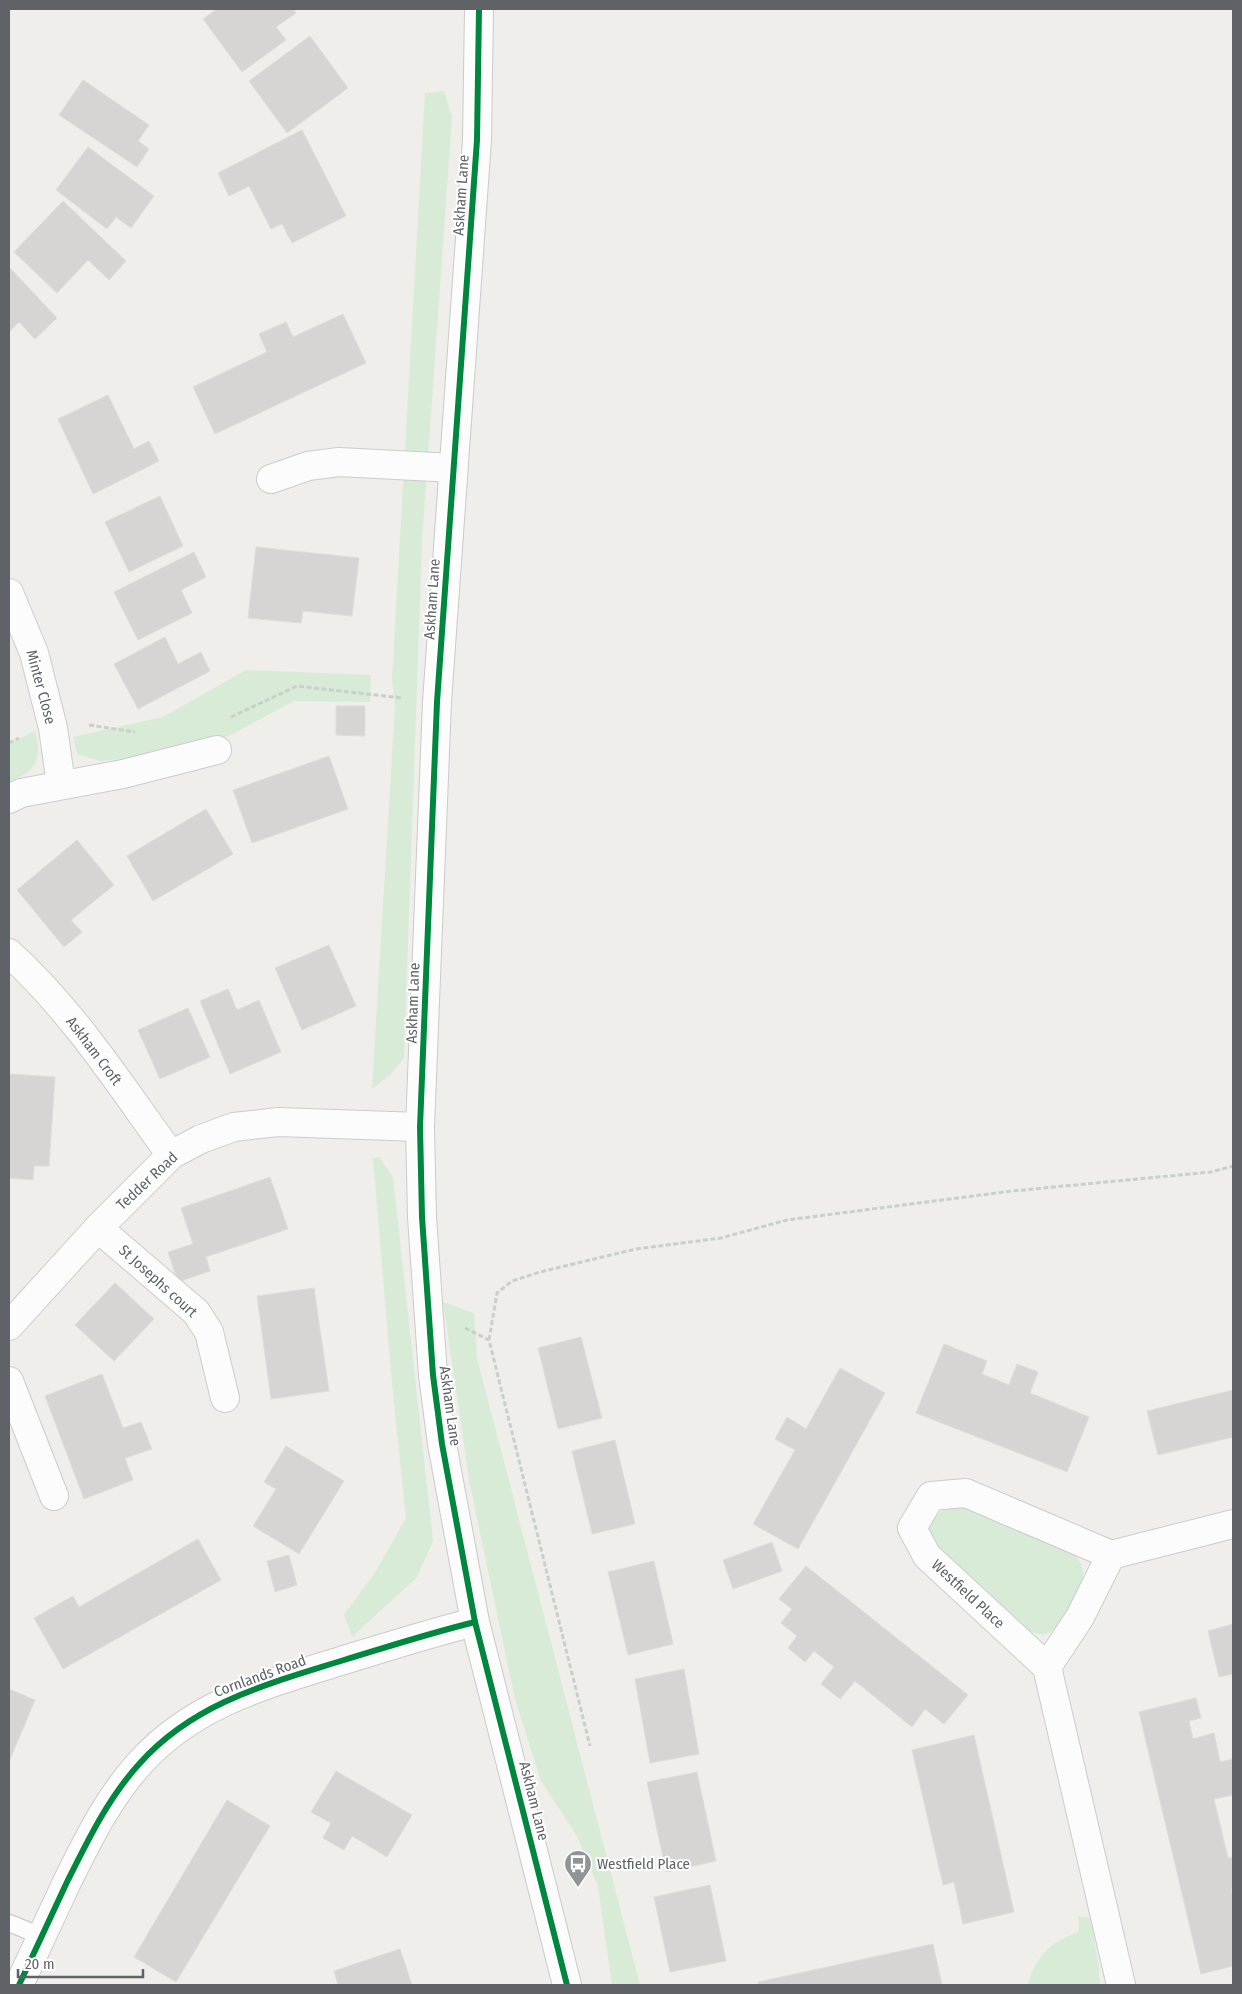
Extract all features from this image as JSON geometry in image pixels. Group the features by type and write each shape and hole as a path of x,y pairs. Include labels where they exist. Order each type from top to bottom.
{"street":[{"name":"Askham Lane","path":"479,9 477,140 437,702 420,1127 422,1217 433,1375 442,1444 474,1622 567,1985"},
{"path":"270,479 308,466 339,462 453,468"},
{"name":"Minter Close","path":"9,593 34,653 53,728 61,784"},
{"path":"9,799 21,792 123,774 217,750"},
{"name":"Askham Croft","path":"9,953 37,978 67,1015 171,1155"},
{"name":"Tedder Road","path":"9,1326 98,1228 171,1155 201,1139 234,1127 278,1122 420,1127"},
{"name":"St Josephs court","path":"98,1228 196,1312 209,1332 225,1398"},
{"path":"9,1381 54,1496"},
{"name":"Westfield Place","path":"1047,1667 927,1556 912,1528 931,1496 966,1493 1111,1556"},
{"path":"1121,1985 1047,1667 1080,1617 1111,1556 1233,1524"},
{"name":"Cornlands Road","path":"19,1985 92,1830 115,1794 140,1762 172,1732 209,1708 252,1690 439,1631 474,1622"}],"lane":[{"path":"9,1923 41,1936"}],"path":[{"path":"590,1746 488,1340 497,1293 512,1281 559,1267 636,1249 721,1238 787,1220 1012,1191 1211,1172 1233,1166"},
{"path":"427,1310 488,1340"}],"green space":[{"path":"444,91 452,117 422,541 404,1058 391,1074 372,1089 395,705 392,680 425,93"},
{"path":"246,670 371,675 370,702 294,701 231,735 160,755 100,761 77,754 73,737 163,717"},
{"path":"35,731 38,749 35,763 26,774 9,781 9,743"},
{"path":"379,1157 393,1177 433,1541 417,1577 352,1637 344,1615 376,1571 406,1518 391,1373 373,1158"},
{"path":"443,1302 474,1313 477,1358 640,1985 612,1985 598,1886 577,1836 541,1781 515,1699 470,1485"},
{"path":"961,1504 1065,1547 1079,1560 1083,1571 1081,1584 1067,1612 1053,1630 1040,1634 1022,1627 933,1548 929,1535 930,1526 944,1508"},
{"path":"1078,1916 1091,1918 1100,1985 1027,1985 1035,1966 1046,1951 1059,1941 1079,1932"}],"building":[{"path":"217,9 293,9 296,13 276,27 286,40 242,72 203,19"},
{"path":"310,36 348,88 287,133 249,81"},
{"path":"83,80 149,125 138,141 149,149 137,167 59,115"},
{"path":"302,130 346,216 292,243 282,224 271,229 249,186 229,196 218,173"},
{"path":"88,147 154,196 131,228 116,217 107,229 56,190"},
{"path":"63,201 126,261 109,280 88,260 57,293 14,252"},
{"path":"9,267 57,318 35,339 19,322 9,332"},
{"path":"343,314 366,363 215,434 193,387 267,352 259,334 286,322 293,337"},
{"path":"108,395 134,449 149,441 159,461 93,494 58,419"},
{"path":"160,496 183,546 129,572 105,522"},
{"path":"256,547 359,558 352,616 303,611 301,623 248,618"},
{"path":"194,552 206,577 181,590 192,613 138,640 114,592"},
{"path":"165,637 178,664 201,652 210,671 138,709 114,664"},
{"path":"336,706 365,706 365,736 336,735"},
{"path":"329,756 348,809 252,843 233,790"},
{"path":"206,809 233,854 153,901 127,856"},
{"path":"77,840 114,885 71,920 82,932 64,947 17,890"},
{"path":"329,945 356,1006 302,1030 275,968"},
{"path":"228,989 237,1010 259,1000 281,1052 230,1074 200,1001"},
{"path":"188,1008 210,1057 160,1079 138,1030"},
{"path":"9,1074 55,1077 49,1166 34,1166 33,1180 9,1178"},
{"path":"270,1177 288,1229 206,1257 210,1271 178,1282 168,1252 193,1244 181,1208"},
{"path":"115,1283 154,1319 114,1361 75,1325"},
{"path":"314,1288 329,1391 271,1399 257,1296"},
{"path":"581,1337 602,1418 558,1429 538,1348"},
{"path":"944,1344 987,1361 982,1374 1009,1385 1017,1364 1038,1372 1030,1393 1089,1417 1067,1472 916,1413"},
{"path":"840,1368 885,1393 798,1549 753,1524 795,1450 775,1439 787,1417 806,1429"},
{"path":"102,1374 123,1428 141,1422 152,1449 125,1458 133,1480 84,1499 45,1396"},
{"path":"1233,1390 1233,1437 1158,1455 1147,1411"},
{"path":"615,1440 635,1524 592,1534 572,1451"},
{"path":"286,1446 344,1481 299,1554 253,1526 276,1489 264,1482"},
{"path":"198,1539 221,1580 63,1669 34,1618 73,1596 79,1607"},
{"path":"772,1542 782,1571 733,1589 723,1560"},
{"path":"289,1555 297,1585 275,1592 267,1561"},
{"path":"654,1561 673,1644 628,1655 608,1572"},
{"path":"806,1566 968,1695 944,1724 925,1709 912,1727 855,1681 840,1699 821,1684 834,1667 814,1651 805,1662 788,1648 797,1636 781,1623 792,1609 779,1599"},
{"path":"1233,1624 1233,1674 1219,1677 1208,1631"},
{"path":"684,1669 699,1754 650,1763 635,1679"},
{"path":"9,1689 35,1700 9,1762"},
{"path":"1196,1698 1201,1718 1189,1721 1193,1739 1214,1733 1220,1762 1233,1759 1233,1795 1214,1799 1228,1858 1233,1857 1233,1889 1231,1889 1233,1897 1233,1966 1201,1974 1139,1712"},
{"path":"974,1735 1014,1912 963,1924 954,1882 943,1885 912,1750"},
{"path":"336,1771 412,1815 387,1857 352,1836 344,1850 323,1838 331,1823 311,1812"},
{"path":"697,1772 716,1861 666,1872 647,1782"},
{"path":"227,1800 270,1826 176,1982 134,1957"},
{"path":"710,1885 726,1961 670,1972 654,1897"},
{"path":"933,1944 942,1985 758,1985 758,1982"},
{"path":"400,1949 412,1985 338,1985 334,1971"}],"cycle path":[{"path":"479,9 477,140 437,702 420,1127 422,1217 433,1375 442,1444 475,1622 567,1985"},
{"path":"19,1985 67,1882 99,1820 129,1776 161,1742 209,1710 261,1687 392,1645 475,1622"}],"place":[{"name":"Westfield Place","path":"578,1888"}]}
